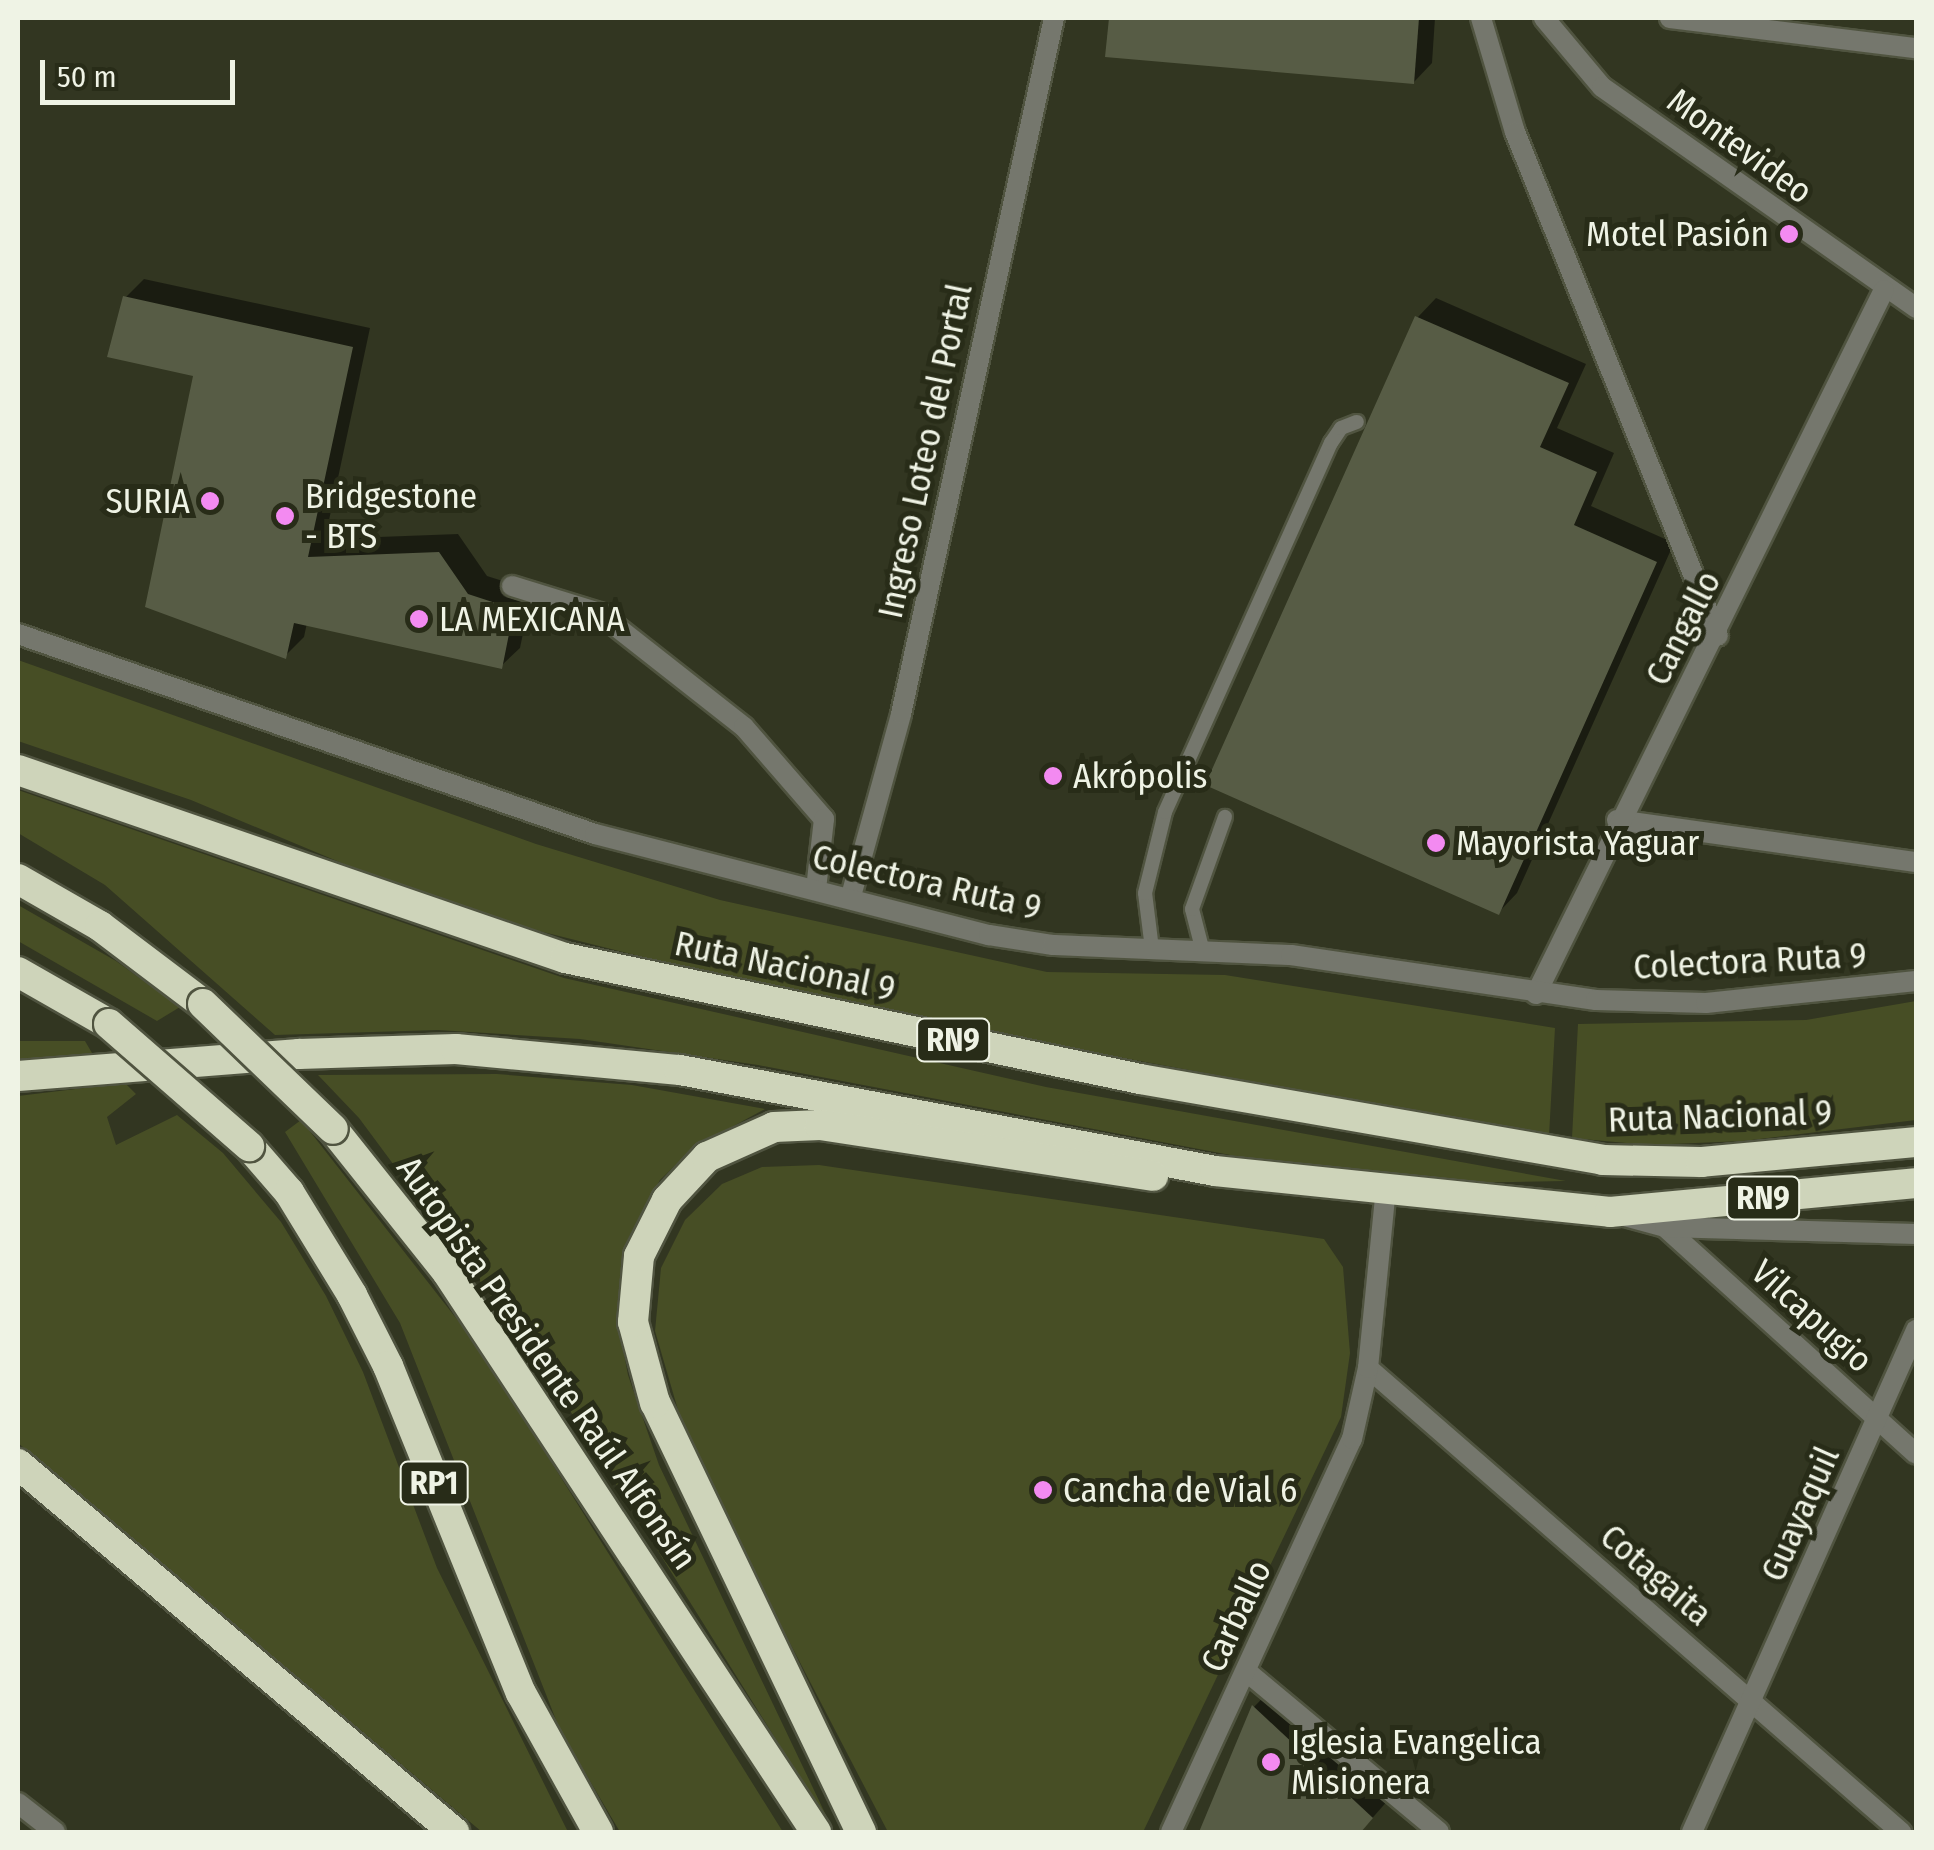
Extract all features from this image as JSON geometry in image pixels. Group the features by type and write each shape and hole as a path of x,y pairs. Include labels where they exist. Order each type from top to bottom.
{"highway":[{"name":"Ruta Nacional 9","path":"18,770 565,958 1140,1079 1603,1160 1701,1162 1916,1142"},
{"name":"Autopista Presidente Raúl Alfonsín","path":"18,879 100,926 203,1004 333,1128 446,1272 816,1832"},
{"name":"RP1","path":"18,972 109,1024 249,1146 298,1204 352,1295 388,1366 521,1694 598,1832"},
{"name":"RN9","path":"18,1076 372,1050 564,1056 699,1073 1215,1171 1610,1212 1916,1183"},
{"path":"861,1832 650,1387 631,1298 652,1226 707,1157 753,1132 798,1123 1105,1172 1152,1176 1215,1171"},
{"path":"18,1464 454,1832"}],"street":[{"name":"Ingreso Loteo del Portal","path":"851,896 902,714 1054,18"},
{"path":"1482,18 1514,132 1718,636"},
{"name":"Montevideo","path":"1544,18 1602,87 1884,290 1916,308"},
{"path":"1670,18 1916,48"},
{"name":"Cangallo","path":"1536,994 1617,820 1718,636 1884,290"},
{"path":"512,586 599,613 744,727 824,818 816,889"},
{"name":"Colectora Ruta 9","path":"18,634 596,834 851,896 989,935 1291,954 1536,994 1706,1003 1916,981"},
{"path":"1617,820 1916,862"},
{"name":"Carballo","path":"1171,1832 1346,1456 1368,1368 1386,1188"},
{"path":"1610,1212 1665,1226 1916,1234"},
{"name":"Vilcapugio","path":"1665,1226 1916,1454"},
{"name":"Guayaquil","path":"1692,1832 1916,1330"},
{"name":"Cotagaita","path":"1368,1368 1901,1832"},
{"path":"1246,1671 1439,1832"},
{"path":"18,1803 55,1832"}],"lane":[{"path":"1152,948 1146,893 1165,812 1331,444 1341,428 1356,422"},
{"path":"1202,948 1192,909 1225,818"}],"green space":[{"path":"18,660 536,844 720,900 1047,972 1225,975 1555,1028 1549,1136 835,1005 527,928 411,892 191,800 18,741"},
{"path":"18,790 564,978 1046,1087 1566,1181 1459,1183 1246,1158 758,1065 580,1039 438,1030 275,1035 105,885 18,833"},
{"path":"18,905 116,961 180,1007 157,1021 18,941"},
{"path":"1916,1001 1916,1120 1743,1141 1648,1145 1572,1138 1578,1024 1806,1020"},
{"path":"18,1041 85,1041 92,1053 18,1061"},
{"path":"497,1074 632,1085 765,1109 693,1148 660,1180 629,1237 617,1317 628,1375 659,1465 834,1832 537,1358 359,1118 318,1075"},
{"path":"125,1083 136,1094 107,1117 116,1145 177,1115 223,1153 281,1222 326,1296 363,1372 437,1568 568,1832 482,1832 18,1443 18,1096"},
{"path":"301,1120 481,1350 783,1832 620,1832 560,1730 400,1323 285,1132"},
{"path":"819,1165 1324,1239 1343,1267 1350,1353 1341,1417 1143,1832 888,1832 724,1516 678,1410 655,1331 661,1268 685,1220 722,1184 762,1167"}],"building":[{"path":"1109,18 1419,18 1414,84 1105,57"},
{"path":"123,296 353,347 308,557 439,552 468,594 514,609 502,669 294,623 286,659 145,607 193,376 107,357"},
{"path":"1415,316 1569,383 1540,447 1597,472 1574,525 1657,562 1499,915 1205,785"},
{"name":"Iglesia Evangelica Misionera","path":"1252,1705 1373,1818 1361,1832 1199,1832"}],"place":[{"name":"Motel Pasión","path":"1789,234"},
{"name":"SURIA","path":"210,501"},
{"name":"Bridgestone - BTS","path":"285,516"},
{"name":"LA MEXICANA","path":"419,619"},
{"name":"Akrópolis","path":"1053,776"},
{"name":"Mayorista Yaguar","path":"1436,843"},
{"name":"Cancha de Vial 6","path":"1043,1490"},
{"name":"Iglesia Evangelica Misionera","path":"1271,1762"}]}
